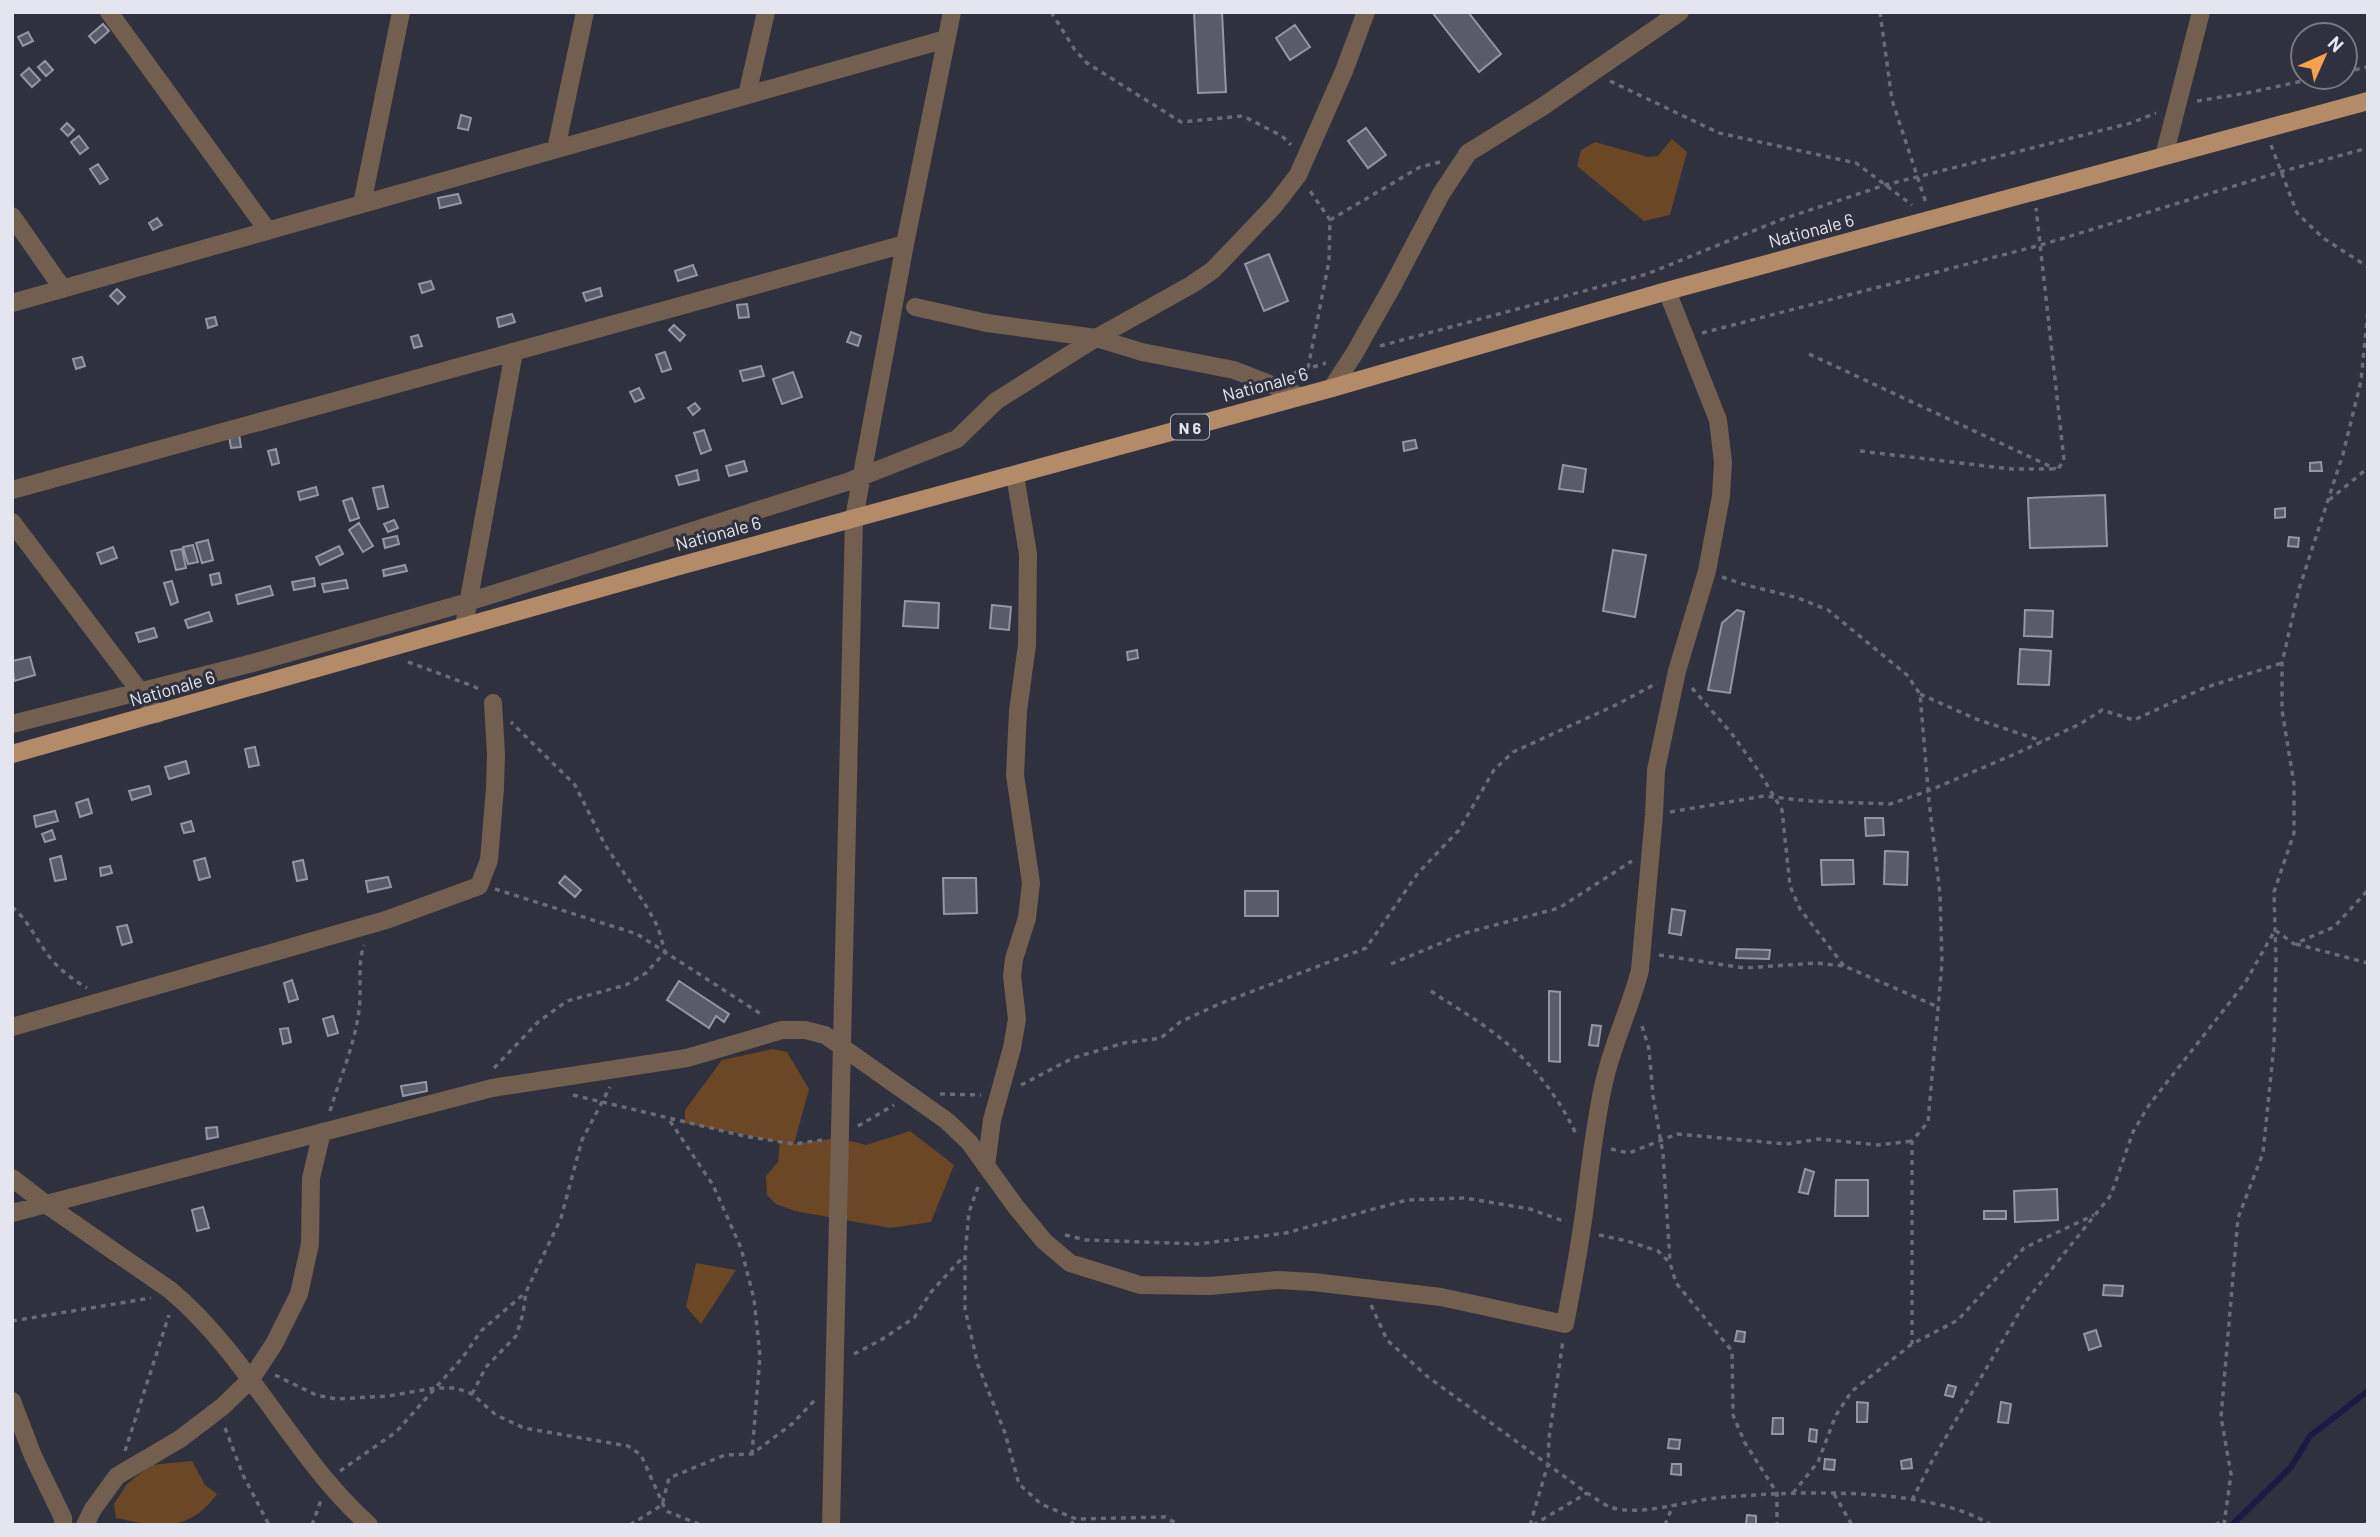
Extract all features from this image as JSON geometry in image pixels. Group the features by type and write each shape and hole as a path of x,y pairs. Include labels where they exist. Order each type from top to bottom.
{"main road":[{"name":"Nationale 6","path":"12,754 157,715 376,650 1332,388 1667,291 2368,101"}],"street":[{"path":"109,12 268,231"},
{"path":"362,204 401,12"},
{"path":"556,149 585,12"},
{"path":"747,95 766,12"},
{"path":"831,1525 855,518 905,244 952,12"},
{"path":"1332,388 1354,354 1441,194 1468,153 1680,12"},
{"path":"2164,156 2201,12"},
{"path":"12,724 249,664 468,602 862,476 957,439 996,401 1096,338 1213,270 1274,205 1302,167 1344,71 1365,13"},
{"path":"12,303 946,39"},
{"path":"12,216 64,289"},
{"path":"12,490 905,244"},
{"path":"12,1213 471,1093 531,1081 687,1058 782,1030 805,1030 825,1035 912,1094 962,1135 1032,1227 1070,1263 1140,1285 1209,1286 1276,1280 1313,1282 1441,1297 1565,1324 1603,1083 1616,1035 1634,995 1642,953 1656,770 1677,671 1707,571 1721,496 1723,462 1718,420 1667,291"},
{"path":"915,307 987,323 1096,338 1142,352 1234,370 1300,396"},
{"path":"464,626 514,352"},
{"path":"986,1166 992,1120 1012,1048 1017,1019 1012,976 1014,959 1027,918 1031,883 1015,775 1018,711 1027,645 1028,567 1015,475"},
{"path":"12,522 157,715"},
{"path":"12,1027 386,920 479,886 489,860 495,788 493,703"},
{"path":"85,1525 117,1476 180,1439 218,1410 255,1373 274,1344 299,1294 310,1244 311,1178 322,1132"},
{"path":"12,1178 47,1206 175,1294 200,1317 255,1373 328,1481 369,1525"},
{"path":"12,1401 33,1456 63,1518 63,1525"}],"path":[{"path":"1051,12 1075,50 1087,63 1181,122 1243,116 1282,136 1330,220 1329,261 1308,370 1300,396"},
{"path":"1880,12 1892,100 1931,219"},
{"path":"1592,72 1719,133 1856,163 1931,219"},
{"path":"1261,381 1647,274 1780,220 1885,185 2131,123 2178,104 2289,84"},
{"path":"2266,129 2297,213 2323,238 2368,267"},
{"path":"1687,337 2041,245 2368,148"},
{"path":"1330,220 1420,167 1468,153"},
{"path":"2034,192 2064,460 2058,470"},
{"path":"2215,1525 2224,1522 2231,1474 2221,1417 2238,1218 2263,1153 2274,1045 2274,892 2294,832 2294,784 2282,710 2283,663 2300,589 2328,501 2361,381 2368,309"},
{"path":"1809,354 2058,470"},
{"path":"1860,451 2011,468 2058,470"},
{"path":"2328,501 2368,468"},
{"path":"1707,571 1746,585 1798,598 1828,610 1907,675 1920,694 1940,894 1942,963 1928,1122 1912,1141 1912,1343"},
{"path":"376,650 473,686 484,693 575,785 605,845 658,927 665,951"},
{"path":"1654,815 1764,796 1775,799 1890,804 1928,791 2043,741 2080,724 2102,710 2134,720 2204,688 2283,663"},
{"path":"567,1094 669,1119 794,1144 840,1137 912,1094 998,1096 1073,1058 1124,1043 1161,1038 1180,1022 1219,1004 1366,948 1418,873 1459,830 1494,770 1513,752 1618,704 1677,671 1732,734 1782,810 1790,886 1800,909 1844,966"},
{"path":"1920,694 1976,719 2043,741"},
{"path":"1391,964 1465,933 1559,908 1651,849"},
{"path":"479,886 503,891 638,934 771,1020 782,1030"},
{"path":"2294,943 2334,927 2368,890"},
{"path":"12,907 26,918 51,959 69,977 107,1000"},
{"path":"322,1132 350,1050 359,1011 362,947 386,920"},
{"path":"2275,930 2294,943 2368,963"},
{"path":"1912,1500 1933,1459 2026,1301 2111,1195 2133,1132 2149,1105 2245,982 2275,930"},
{"path":"471,1093 538,1021 567,1001 626,985 646,973 665,951"},
{"path":"1642,953 1745,968 1816,963 1844,966 1938,1007"},
{"path":"1430,991 1499,1037 1532,1069 1565,1110 1590,1163"},
{"path":"1634,995 1649,1049 1653,1096 1661,1140 1670,1263 1676,1283 1732,1351 1733,1415 1745,1443 1777,1493 1777,1525"},
{"path":"472,1394 486,1367 516,1336 526,1292 561,1218 582,1140 618,1070"},
{"path":"669,1119 713,1185 741,1248 754,1299 760,1356 752,1454"},
{"path":"1592,1144 1629,1153 1677,1134 1786,1144 1819,1139 1878,1145 1912,1141"},
{"path":"986,1166 969,1212 965,1255 965,1309 978,1365 1005,1433 1019,1484 1041,1504 1076,1519 1165,1517 1179,1525"},
{"path":"1032,1227 1086,1240 1198,1244 1286,1233 1407,1200 1465,1198 1530,1209 1581,1227 1592,1234 1658,1251 1670,1263"},
{"path":"1793,1493 1818,1462 1836,1415 1852,1391 1912,1343 1958,1321 2024,1248 2096,1214"},
{"path":"1364,1289 1387,1340 1428,1377 1587,1493 1611,1507 1640,1510 1777,1493 1872,1495 1912,1500 1976,1515 1991,1525"},
{"path":"328,1481 347,1464 380,1445 396,1432 463,1357 481,1331 526,1292"},
{"path":"12,1321 175,1294 117,1476"},
{"path":"1532,1525 1548,1464 1549,1438 1565,1324"},
{"path":"255,1373 325,1398 388,1396 435,1388 456,1388 472,1394 496,1415 524,1428 628,1446 641,1455 666,1511 701,1525"},
{"path":"218,1410 243,1475 269,1525"},
{"path":"1532,1525 1587,1493"},
{"path":"1834,1494 1852,1525"},
{"path":"1665,1525 1673,1504"},
{"path":"630,1525 662,1505"},
{"path":"1070,1525 1076,1519"}],"shaded area":[{"path":"1672,139 1687,152 1670,215 1644,221 1577,166 1581,150 1595,142 1648,157 1658,156"},
{"path":"773,1049 787,1052 809,1089 794,1144 838,1138 866,1145 910,1131 954,1165 931,1222 890,1228 795,1211 776,1204 767,1195 766,1176 778,1162 780,1142 685,1123 685,1110 722,1060"},
{"path":"696,1263 736,1270 701,1324 686,1307"},
{"path":"192,1461 205,1485 217,1494 206,1507 184,1521 172,1524 146,1524 116,1518 114,1504 127,1484 151,1465"}],"building":[{"path":"1194,12 1222,12 1226,92 1198,93"},
{"path":"1432,12 1468,12 1501,54 1479,72"},
{"path":"103,24 109,31 95,43 89,36"},
{"path":"1295,25 1310,47 1290,60 1276,38"},
{"path":"28,32 33,41 23,46 18,37"},
{"path":"45,61 53,70 46,76 38,67"},
{"path":"29,68 40,80 32,87 21,75"},
{"path":"461,115 471,118 468,130 458,128"},
{"path":"67,123 74,130 68,136 61,129"},
{"path":"1366,128 1386,155 1368,168 1348,141"},
{"path":"79,136 88,148 80,154 71,142"},
{"path":"98,164 108,179 100,184 90,169"},
{"path":"458,194 461,203 440,208 438,198"},
{"path":"157,218 162,225 153,230 149,223"},
{"path":"1269,254 1288,301 1264,311 1245,264"},
{"path":"693,265 697,275 678,281 675,271"},
{"path":"431,281 434,289 422,293 419,284"},
{"path":"600,288 602,296 586,301 583,293"},
{"path":"117,289 125,297 118,304 110,296"},
{"path":"747,304 749,317 739,318 737,305"},
{"path":"512,314 515,322 499,327 497,318"},
{"path":"215,317 217,325 208,328 206,319"},
{"path":"674,325 685,335 680,341 669,330"},
{"path":"851,332 861,336 858,346 847,342"},
{"path":"418,335 422,346 414,348 411,337"},
{"path":"665,352 671,369 662,372 656,355"},
{"path":"82,357 85,366 76,369 73,359"},
{"path":"761,366 764,376 743,381 740,371"},
{"path":"793,372 802,397 782,404 773,379"},
{"path":"639,388 644,398 635,402 630,392"},
{"path":"695,403 700,409 693,415 688,408"},
{"path":"704,430 711,450 701,454 694,433"},
{"path":"239,434 241,447 231,448 229,436"},
{"path":"1415,440 1417,448 1404,451 1403,442"},
{"path":"276,449 279,463 272,465 268,451"},
{"path":"744,461 747,471 729,476 726,466"},
{"path":"2321,462 2322,471 2310,471 2310,463"},
{"path":"1563,465 1586,469 1583,492 1559,489"},
{"path":"697,470 699,480 679,485 676,476"},
{"path":"383,486 388,507 378,509 373,488"},
{"path":"316,487 318,495 300,500 298,492"},
{"path":"2105,495 2107,546 2030,548 2028,498"},
{"path":"352,498 359,518 350,521 343,501"},
{"path":"2285,508 2285,517 2275,518 2275,509"},
{"path":"394,520 398,528 388,532 384,524"},
{"path":"359,523 373,546 363,552 349,530"},
{"path":"397,536 399,544 385,548 383,539"},
{"path":"2289,537 2299,538 2298,547 2288,546"},
{"path":"208,540 213,560 202,563 196,543"},
{"path":"193,545 198,562 188,564 183,547"},
{"path":"339,546 343,554 320,565 316,557"},
{"path":"113,547 117,558 101,564 97,553"},
{"path":"182,549 186,568 176,570 171,551"},
{"path":"1613,550 1646,555 1635,617 1603,611"},
{"path":"405,565 407,571 384,576 383,570"},
{"path":"219,573 221,583 212,585 210,575"},
{"path":"314,578 315,586 294,590 292,582"},
{"path":"346,580 348,588 324,592 322,584"},
{"path":"172,581 178,602 171,605 164,583"},
{"path":"270,586 273,595 238,604 236,595"},
{"path":"905,601 939,603 938,628 903,626"},
{"path":"992,605 1011,607 1009,630 990,628"},
{"path":"1737,610 1744,612 1730,693 1708,690 1722,623"},
{"path":"2025,610 2053,611 2052,637 2024,636"},
{"path":"209,612 212,621 188,628 185,620"},
{"path":"154,628 157,637 139,642 136,633"},
{"path":"2020,649 2051,651 2049,685 2018,684"},
{"path":"1137,650 1138,658 1128,660 1127,652"},
{"path":"30,657 35,675 14,681 12,661"},
{"path":"255,747 259,765 249,767 245,749"},
{"path":"186,761 189,773 169,779 165,767"},
{"path":"149,786 151,794 132,800 129,791"},
{"path":"88,799 92,813 80,817 76,803"},
{"path":"55,811 58,821 36,827 34,816"},
{"path":"1865,818 1883,818 1884,835 1866,836"},
{"path":"191,821 194,831 184,833 181,824"},
{"path":"52,830 55,839 45,842 42,834"},
{"path":"1885,851 1908,852 1907,885 1884,884"},
{"path":"61,856 66,879 55,881 50,859"},
{"path":"205,858 210,877 199,880 194,861"},
{"path":"303,860 307,879 297,881 293,862"},
{"path":"1821,860 1853,860 1854,884 1822,885"},
{"path":"110,866 112,873 101,876 100,868"},
{"path":"565,876 581,890 575,897 559,883"},
{"path":"388,877 391,887 368,892 366,881"},
{"path":"943,878 976,878 977,913 944,914"},
{"path":"1245,891 1278,891 1278,916 1245,916"},
{"path":"1672,909 1685,911 1681,935 1669,933"},
{"path":"127,925 132,942 122,945 117,927"},
{"path":"1737,949 1770,950 1769,959 1736,958"},
{"path":"292,980 298,999 289,1002 284,983"},
{"path":"679,981 729,1014 724,1022 716,1016 709,1028 667,1000"},
{"path":"1549,991 1560,992 1560,1062 1549,1061"},
{"path":"333,1016 338,1033 328,1036 323,1019"},
{"path":"1592,1025 1601,1026 1598,1046 1589,1045"},
{"path":"288,1028 291,1042 283,1044 280,1029"},
{"path":"426,1082 427,1091 403,1096 401,1086"},
{"path":"217,1127 218,1137 207,1139 206,1128"},
{"path":"1805,1169 1814,1172 1808,1194 1799,1192"},
{"path":"1836,1180 1868,1180 1868,1216 1835,1216"},
{"path":"2057,1189 2058,1220 2015,1222 2014,1191"},
{"path":"203,1207 209,1228 197,1231 192,1210"},
{"path":"1984,1211 2006,1211 2006,1219 1984,1219"},
{"path":"2104,1285 2123,1286 2122,1296 2103,1295"},
{"path":"2096,1330 2101,1346 2089,1350 2084,1334"},
{"path":"1737,1331 1745,1332 1744,1342 1735,1341"},
{"path":"1948,1385 1956,1387 1953,1397 1945,1395"},
{"path":"1857,1402 1868,1403 1867,1422 1857,1422"},
{"path":"2001,1402 2011,1404 2008,1423 1998,1422"},
{"path":"1773,1418 1783,1418 1783,1434 1772,1434"},
{"path":"1810,1429 1817,1430 1816,1442 1809,1441"},
{"path":"1669,1439 1680,1440 1679,1449 1668,1448"},
{"path":"1825,1459 1835,1460 1834,1470 1824,1469"},
{"path":"1911,1459 1912,1468 1902,1469 1901,1461"},
{"path":"1672,1464 1681,1464 1681,1475 1671,1474"},
{"path":"1747,1515 1756,1516 1756,1525 1746,1525"}],"waterway":[{"path":"2232,1525 2291,1467 2310,1436 2368,1391"}]}
